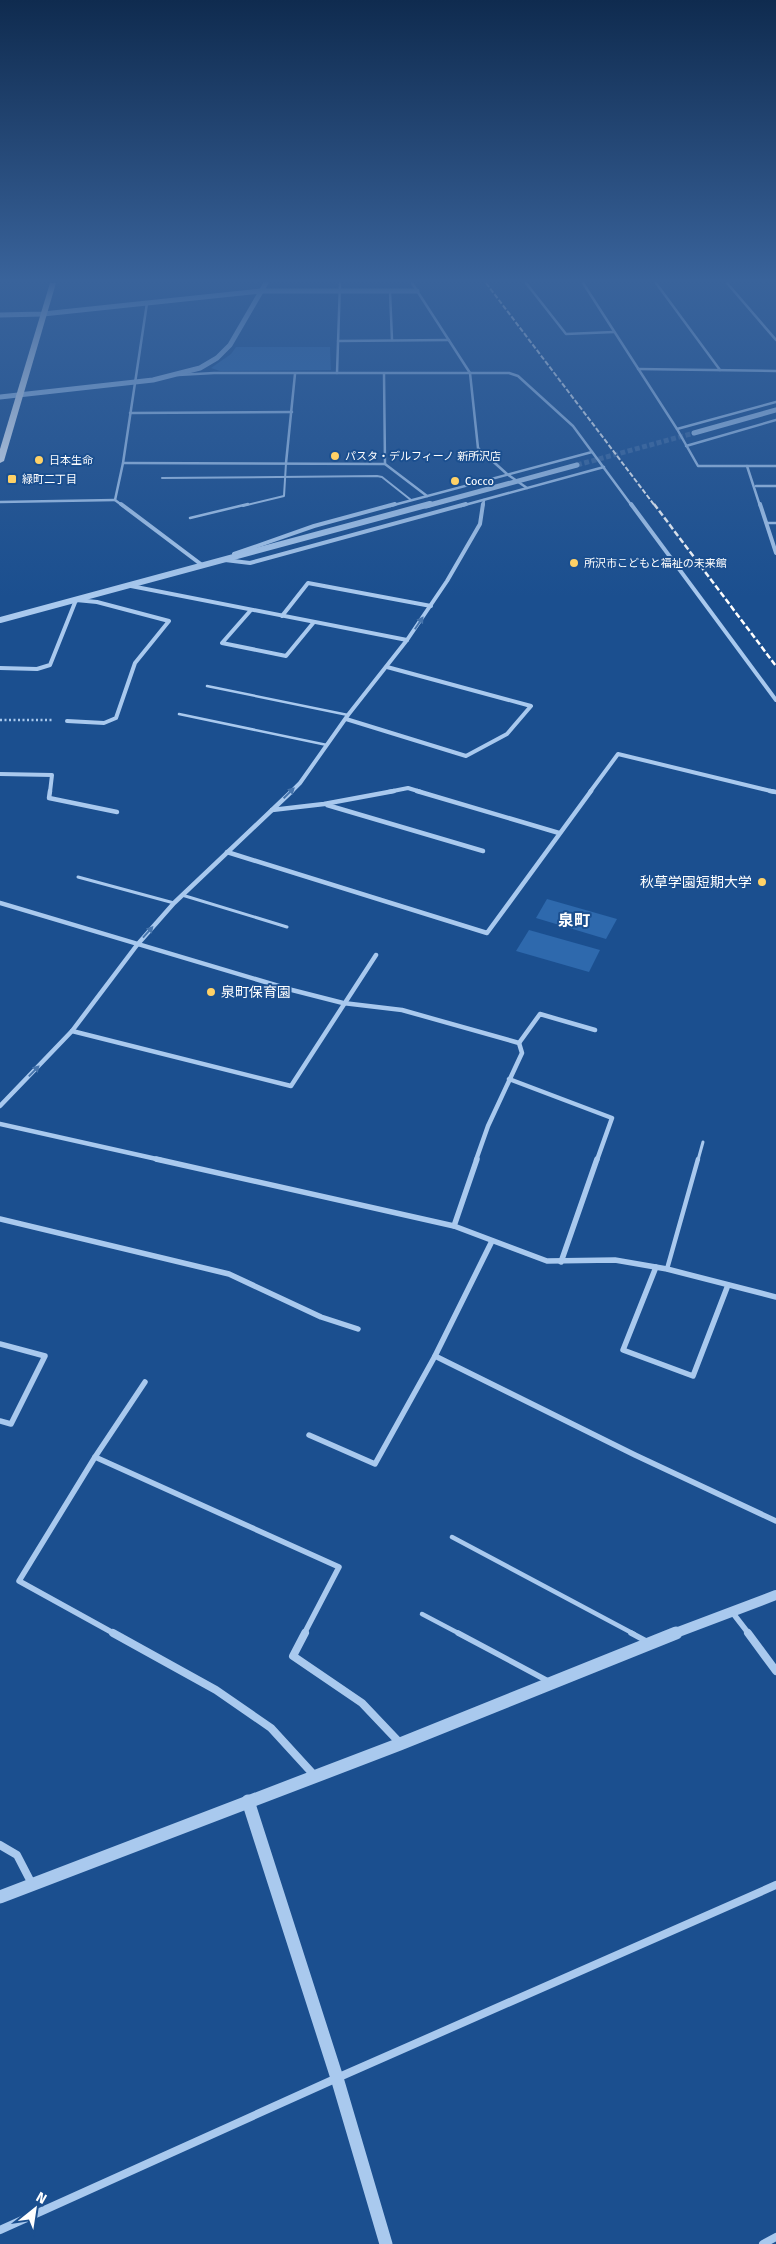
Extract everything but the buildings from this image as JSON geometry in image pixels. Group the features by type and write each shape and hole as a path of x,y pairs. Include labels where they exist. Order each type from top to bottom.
{"main road":[{"path":"0,461 22,388"}],"street":[{"path":"0,397 88,388"},
{"path":"115,500 123,464 134,388"},
{"path":"286,464 294,388"},
{"path":"384,388 385,464"},
{"path":"472,388 478,448 507,474 527,488"},
{"path":"531,388 573,426 776,700"},
{"path":"650,388 698,466 776,466"},
{"path":"677,429 776,402"},
{"path":"694,432 776,410"},
{"path":"130,413 292,412"},
{"path":"686,446 776,420"},
{"path":"222,559 305,529 592,452"},
{"path":"123,464 385,464 427,496"},
{"path":"0,620 577,465"},
{"path":"748,466 776,553"},
{"path":"222,559 250,563 604,467"},
{"path":"756,486 776,486"},
{"path":"0,502 115,500 202,565"},
{"path":"0,1106 72,1031 136,945 174,903 300,783 431,606 476,533 480,524 484,500"},
{"path":"282,616 308,583 431,606"},
{"path":"131,586 407,640"},
{"path":"0,668 37,669 50,665 76,600"},
{"path":"67,721 104,723 116,718 135,663 169,621 97,602 76,600"},
{"path":"251,610 222,643 286,656 314,622"},
{"path":"347,717 466,756 507,734 531,706 386,667"},
{"path":"228,852 488,934 618,754 776,792"},
{"path":"0,774 52,775 49,798 117,812"},
{"path":"271,810 324,804 408,788 559,834"},
{"path":"324,804 483,852"},
{"path":"0,903 136,945 343,1003 402,1010 519,1043"},
{"path":"72,1031 291,1086 343,1003 376,955"},
{"path":"519,1043 540,1014 595,1030"},
{"path":"454,1226 488,1126 522,1054 519,1043"},
{"path":"509,1079 612,1118 560,1262"},
{"path":"0,1124 454,1226 547,1261 614,1260 667,1269 776,1297"},
{"path":"0,1219 229,1274 321,1317 358,1329"},
{"path":"309,1435 375,1464 434,1356 492,1241"},
{"path":"656,1267 623,1350 693,1376 728,1285"},
{"path":"0,1344 45,1356 11,1424 0,1421"},
{"path":"434,1356 635,1455 776,1521"},
{"path":"145,1382 95,1457 19,1581 216,1690 272,1728 315,1775"},
{"path":"95,1457 339,1567 293,1656 362,1703 400,1744"},
{"path":"0,1897 400,1744 650,1643 776,1595"},
{"path":"732,1612 776,1670"},
{"path":"248,1801 337,2078 386,2244"},
{"path":"0,1845 16,1855 32,1884"},
{"path":"0,2230 337,2078 776,1885"},
{"path":"763,2244 776,2237"}],"lane":[{"path":"190,518 284,496 286,464"},
{"path":"162,478 377,476 382,477 411,500"},
{"path":"766,523 776,523"},
{"path":"207,686 347,717"},
{"path":"179,714 327,745"},
{"path":"78,876 174,903"},
{"path":"182,895 287,927"},
{"path":"667,1269 703,1142"},
{"path":"452,1537 650,1643"},
{"path":"422,1614 550,1683"}],"path":[{"path":"0,720 67,721"}],"shaded area":[{"path":"547,899 617,919 606,939 536,918"},
{"path":"529,930 600,950 589,972 516,951"}],"tunnel":[{"path":"577,465 694,433"}],"railway":[{"path":"565,388 655,506"},
{"path":"654,504 776,666"}],"place":[{"name":"パスタ・デルフィーノ 新所沢店","path":"335,456"},
{"name":"日本生命","path":"39,460"},
{"name":"緑町二丁目","path":"12,479"},
{"name":"Cocco","path":"455,481"},
{"name":"所沢市こどもと福祉の未来館","path":"574,563"},
{"name":"秋草学園短期大学","path":"762,882"},
{"name":"泉町保育園","path":"211,992"}],"district":[{"name":"泉町","path":"574,920"}]}
